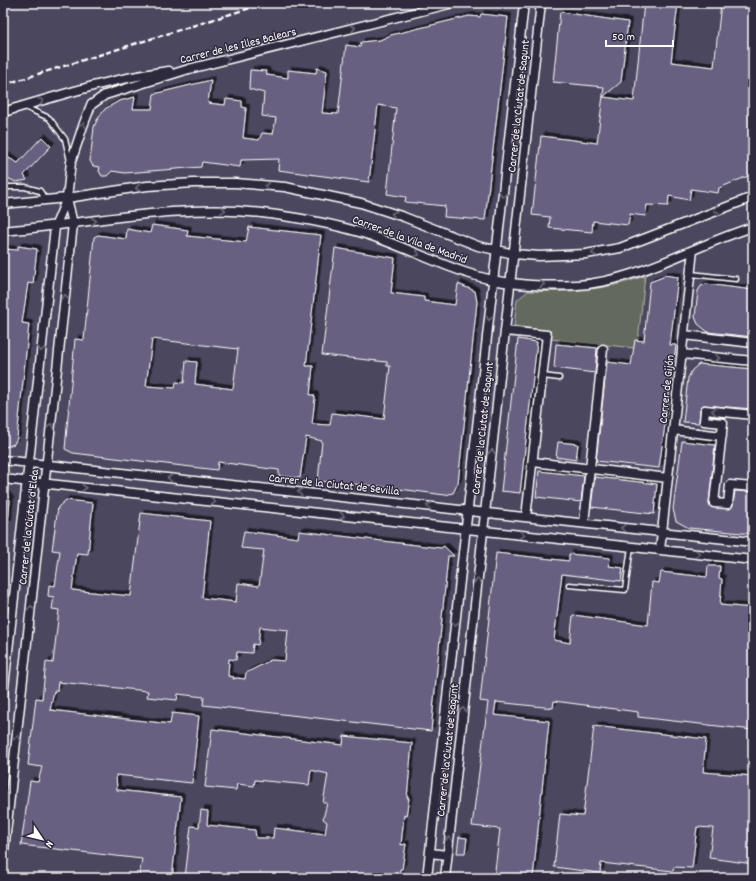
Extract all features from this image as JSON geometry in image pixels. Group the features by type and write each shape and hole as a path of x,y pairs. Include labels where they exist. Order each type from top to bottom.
{"street":[{"name":"Carrer de les Illes Balears","path":"71,162 91,105 105,95 189,68 453,3"},
{"name":"Carrer de la Ciutat de Sagunt","path":"427,878 524,3"},
{"name":"Carrer de la Ciutat de Sagunt","path":"445,878 541,3"},
{"path":"3,112 142,74 189,68"},
{"name":"Carrer de la Ciutat d'Elda","path":"3,696 55,227 67,198 71,162"},
{"name":"Carrer de la Vila de Madrid","path":"3,204 67,198 147,186 194,183 235,183 285,187 361,203 404,217 478,246 514,254 539,256 586,254 620,248 753,197"},
{"name":"Carrer de la Ciutat d'Elda","path":"3,860 73,224 67,198"},
{"name":"Carrer de la Vila de Madrid","path":"3,231 55,227 160,212 207,209 273,214 348,228 382,239 434,261 510,283 577,285 622,277 753,227"},
{"name":"Carrer de Gijón","path":"662,532 693,250"},
{"path":"505,331 547,335 526,517"},
{"path":"684,335 753,343"},
{"path":"584,523 603,349"},
{"path":"682,354 753,361"},
{"path":"753,415 705,410 704,421 723,423 714,503 728,504 730,485 753,487"},
{"path":"673,430 722,436"},
{"name":"Carrer de la Ciutat de Sevilla","path":"3,460 753,542"},
{"path":"533,462 668,478"},
{"path":"3,479 753,560"},
{"path":"660,550 662,532"},
{"path":"430,853 447,855"}],"lane":[{"path":"22,106 48,118 65,139 71,162"},
{"path":"3,187 25,187 40,191 45,199"},
{"path":"691,274 736,279"},
{"path":"542,376 559,378"},
{"path":"569,585 625,590 631,547"}],"shaded area":[{"path":"3,3 753,3 753,878 3,878"}],"green space":[{"path":"645,276 638,341 635,340 634,348 551,339 551,335 548,331 514,326 517,300 528,291 587,290 616,285"}],"building":[{"path":"644,3 678,3 671,62 714,67 721,3 753,3 753,174 719,188 718,193 691,189 689,200 669,196 668,206 647,205 645,216 630,214 628,225 593,221 592,232 549,228 550,217 532,215 541,136 597,143 604,87 553,82 560,12 628,22 621,82 603,97 634,101"},
{"path":"481,14 508,17 485,220 444,217 445,206 405,202 406,197 387,194 396,108 378,105 369,182 278,170 279,159 241,160 240,167 202,162 201,167 125,173 112,171 107,176 102,176 99,171 100,167 93,166 90,161 94,127 97,120 105,109 119,101 135,97 133,109 152,109 154,94 211,80 208,103 225,105 226,99 242,101 242,107 246,108 243,138 259,140 262,133 273,134 276,118 262,116 264,93 249,89 250,70 266,71 267,75 288,78 288,70 316,73 317,68 327,71 322,113 338,114 346,45 360,47 361,42 380,40 391,35 469,16 480,17"},
{"path":"42,137 51,146 24,175 27,180 16,182 3,176 3,155 18,163"},
{"path":"152,225 188,230 187,236 246,242 249,227 321,235 306,366 313,366 310,395 314,395 315,398 312,424 330,425 332,413 384,419 390,366 387,366 387,362 322,355 335,248 395,258 391,293 424,297 424,301 455,305 458,284 475,291 477,302 458,483 453,493 445,495 377,486 318,481 322,441 306,437 300,478 279,476 279,470 218,462 217,470 73,453 65,449 75,339 84,340 94,237 98,235 126,239 127,229 150,233","holes":["152,339 238,349 233,389 195,384 197,362 186,361 184,383 176,382 175,388 146,386"]},
{"path":"18,246 37,249 33,284 28,283 22,323 29,324 17,438 14,444 3,448 3,249 18,250"},
{"path":"664,275 678,277 670,345 676,345 659,468 596,461 607,362 631,365 635,340 644,341 650,282 663,277"},
{"path":"706,284 753,290 753,337 708,332 698,324 695,317 698,291 701,286"},
{"path":"518,339 537,342 520,493 501,491"},
{"path":"556,344 597,348 595,373 554,368"},
{"path":"699,364 753,369 753,409 703,405 700,409 699,423 683,422 688,378 692,370"},
{"path":"682,441 715,445 709,502 711,507 730,509 733,505 735,491 753,492 753,534 689,528 676,521 673,509"},
{"path":"558,442 578,444 576,460 556,457"},
{"path":"539,471 584,476 581,502 536,497"},
{"path":"595,477 657,484 654,514 591,507"},
{"path":"3,492 10,500 8,523 3,523"},
{"path":"66,500 93,503 88,554 77,553 72,590 131,596 141,513 210,521 202,598 236,602 238,583 259,586 264,550 241,548 244,531 298,538 299,531 441,548 444,546 454,556 448,556 431,731 203,705 204,697 178,694 177,700 147,697 148,691 58,682 57,691 54,691 50,710 170,724 172,713 199,716 192,783 116,775 117,790 181,797 172,878 139,877 142,859 21,845 30,781 38,782 42,767 28,765 36,698 42,699 46,662 53,663 59,610 52,609 54,597 48,596 49,585 55,586 60,551 52,550 58,507","holes":["260,627 288,630 285,661 271,660 246,673 245,679 233,679 234,677 228,676 229,659 236,660 237,652 252,653 253,644 258,645"]},
{"path":"496,553 569,561 569,554 610,558 609,566 623,568 621,581 562,574 554,640 570,643 573,615 648,625 652,582 659,583 661,572 707,577 708,566 720,566 719,578 722,579 720,605 753,608 753,730 638,717 638,712 554,701 553,708 496,702 494,715 549,721 533,878 494,878 500,829 472,826 488,702 480,701"},
{"path":"594,726 706,739 703,772 753,776 753,864 709,858 713,828 697,827 692,868 674,867 673,871 601,863 600,873 554,867 560,814 583,816"},
{"path":"212,729 343,745 344,736 412,743 407,798 409,798 406,816 404,815 401,845 406,844 402,869 400,869 399,875 395,876 395,878 185,878 191,826 199,827 201,810 208,811 207,825 255,830 256,838 273,838 274,828 325,834 327,822 323,819 327,803 323,803 328,774 311,770 309,785 255,780 254,786 237,784 236,790 205,787"},
{"path":"459,837 467,838 465,853 457,853"}],"railway":[{"path":"3,85 266,3"}]}
